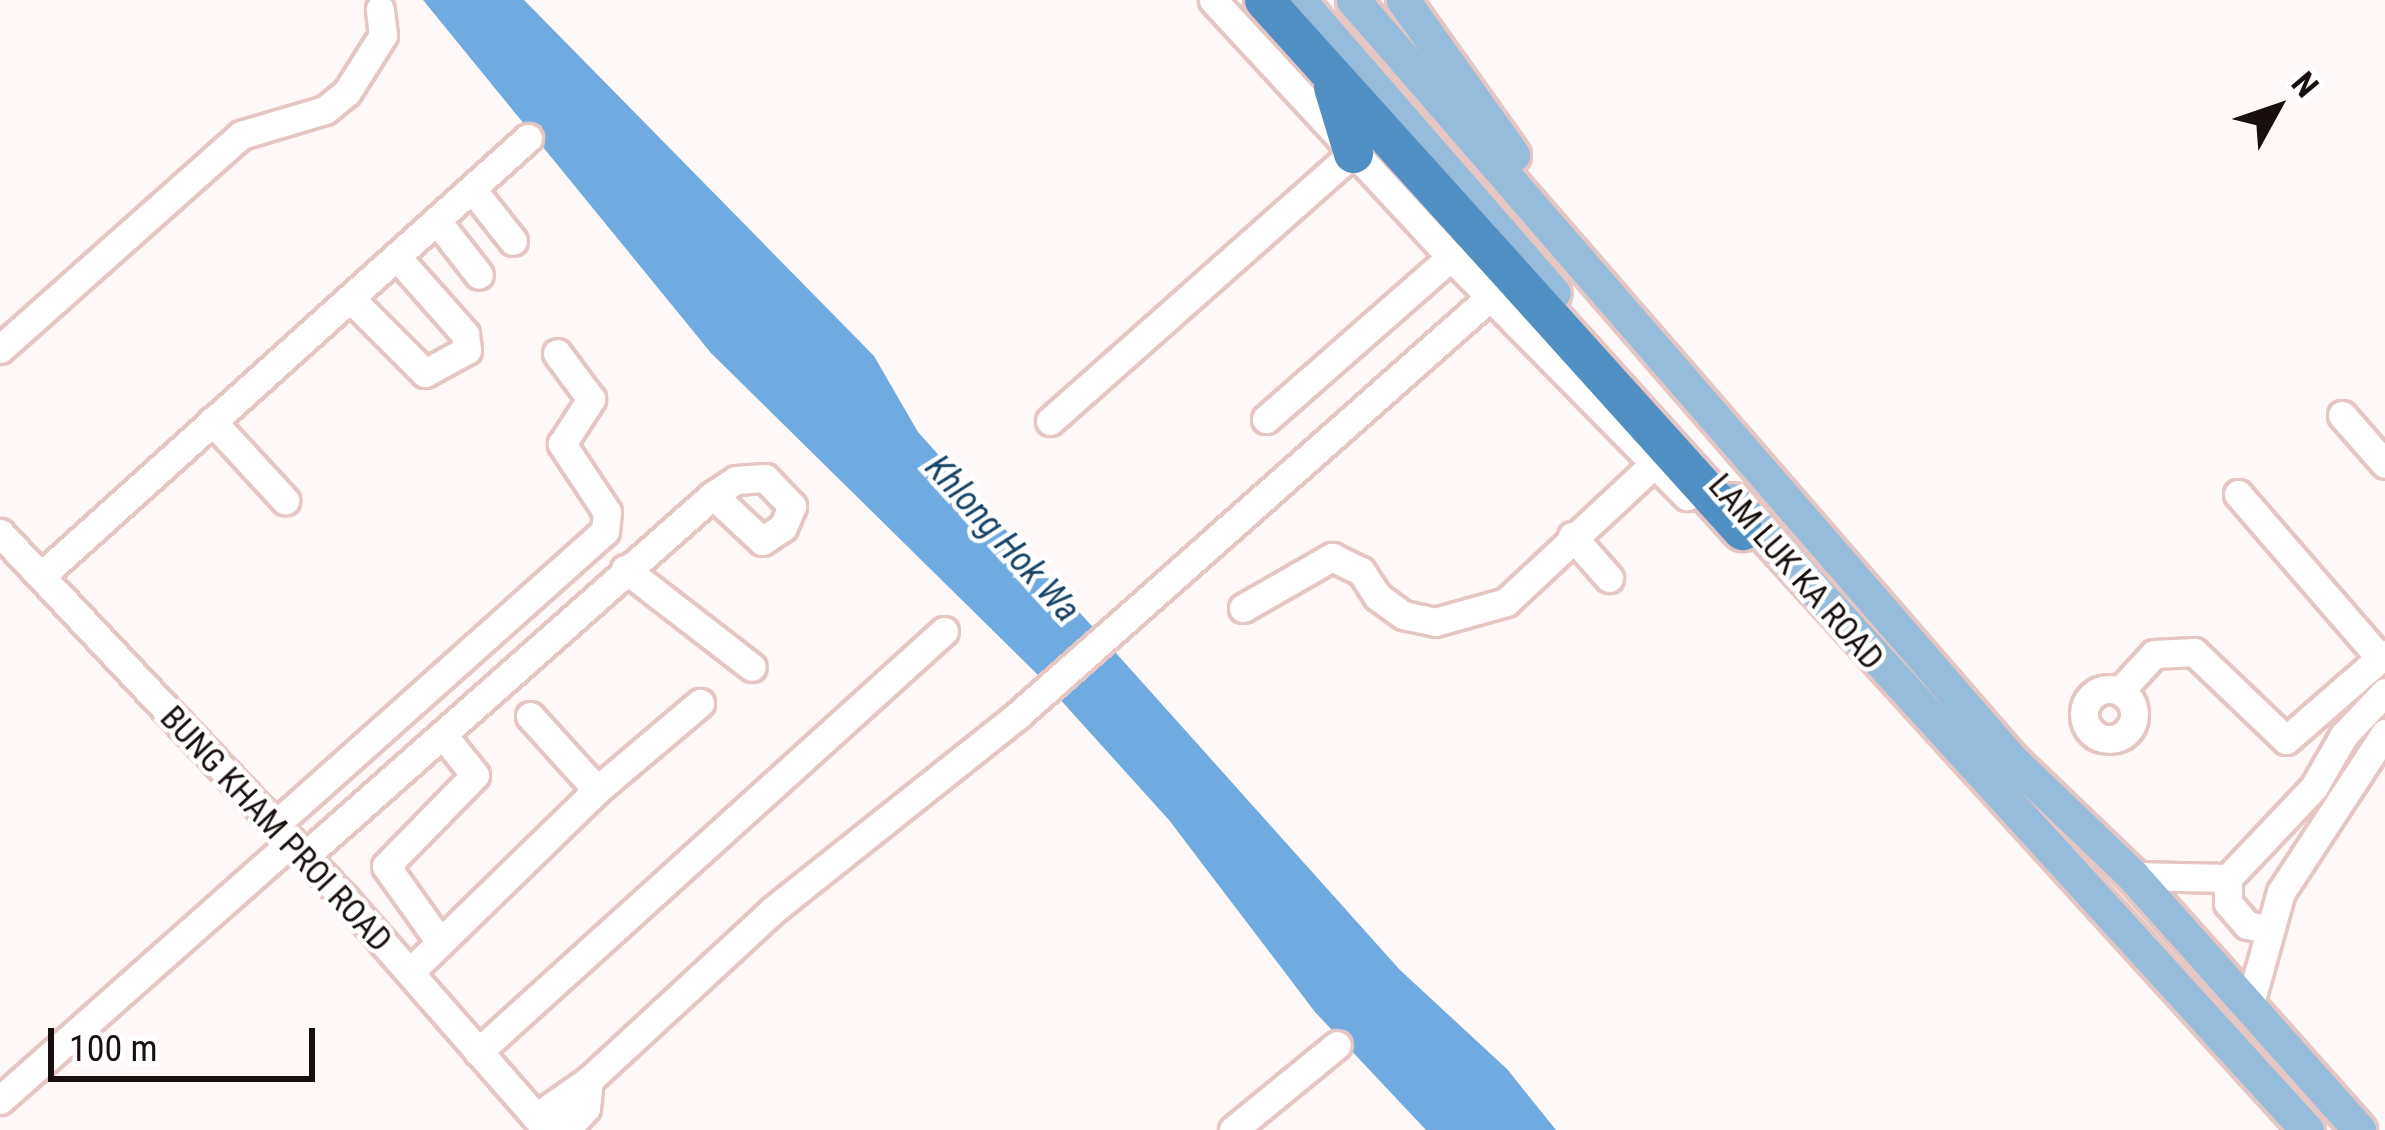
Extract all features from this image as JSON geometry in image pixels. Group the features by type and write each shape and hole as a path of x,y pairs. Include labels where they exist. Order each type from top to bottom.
{"highway":[{"path":"1264,0 1742,530"},
{"path":"1329,76 1353,153"}],"main road":[{"name":"LAM LUK KA ROAD","path":"1300,0 1782,557 2307,1130"},
{"name":"LAM LUK KA ROAD","path":"1353,0 2010,758 2133,876 2359,1130"},
{"path":"1389,0 1505,141"},
{"path":"1403,0 1505,141 1556,230"},
{"path":"1742,530 1782,557"}],"street":[{"path":"1214,0 1451,257 1655,463 1702,510 1742,530"},
{"path":"0,349 241,135 325,110 347,92 383,35 380,8"},
{"path":"41,576 528,139"},
{"path":"1050,421 1353,153"},
{"path":"472,189 513,241"},
{"path":"436,221 479,275"},
{"path":"350,298 425,373 467,350 465,334 397,256"},
{"path":"1266,419 1451,257"},
{"path":"542,1124 773,910 1138,612 1490,297"},
{"path":"0,1100 291,841 604,530 608,512 562,444 591,399 557,353"},
{"path":"2342,415 2385,464"},
{"path":"212,421 286,500"},
{"path":"1243,608 1332,556 1360,571 1377,596 1403,615 1462,617 1506,602 1655,463"},
{"path":"2120,691 2154,654 2194,652 2286,740 2382,656 2238,494"},
{"path":"291,841 442,735 712,495"},
{"name":"BUNG KHAM PROI ROAD","path":"0,532 291,841 542,1124"},
{"path":"1572,536 1609,578"},
{"path":"625,568 752,668"},
{"path":"478,1052 944,631"},
{"path":"2267,929 2247,925 2228,903 2228,878 2274,832 2385,692"},
{"path":"410,972 597,790 700,703"},
{"path":"530,716 597,790"},
{"path":"2249,1007 2267,929 2301,856 2385,733"},
{"path":"440,942 386,866 475,776 442,735"},
{"path":"2331,761 2360,774"},
{"path":"2274,832 2301,856"},
{"path":"2133,876 2228,878"},
{"path":"1233,1130 1337,1046"},
{"path":"565,1130 586,1108 589,1080"}],"water":[{"name":"Khlong Hok Wa","path":"423,0 524,0 874,356 918,432 1400,970 1507,1069 1556,1130 1426,1130 1315,1012 1169,820 1038,675 711,353"}]}
